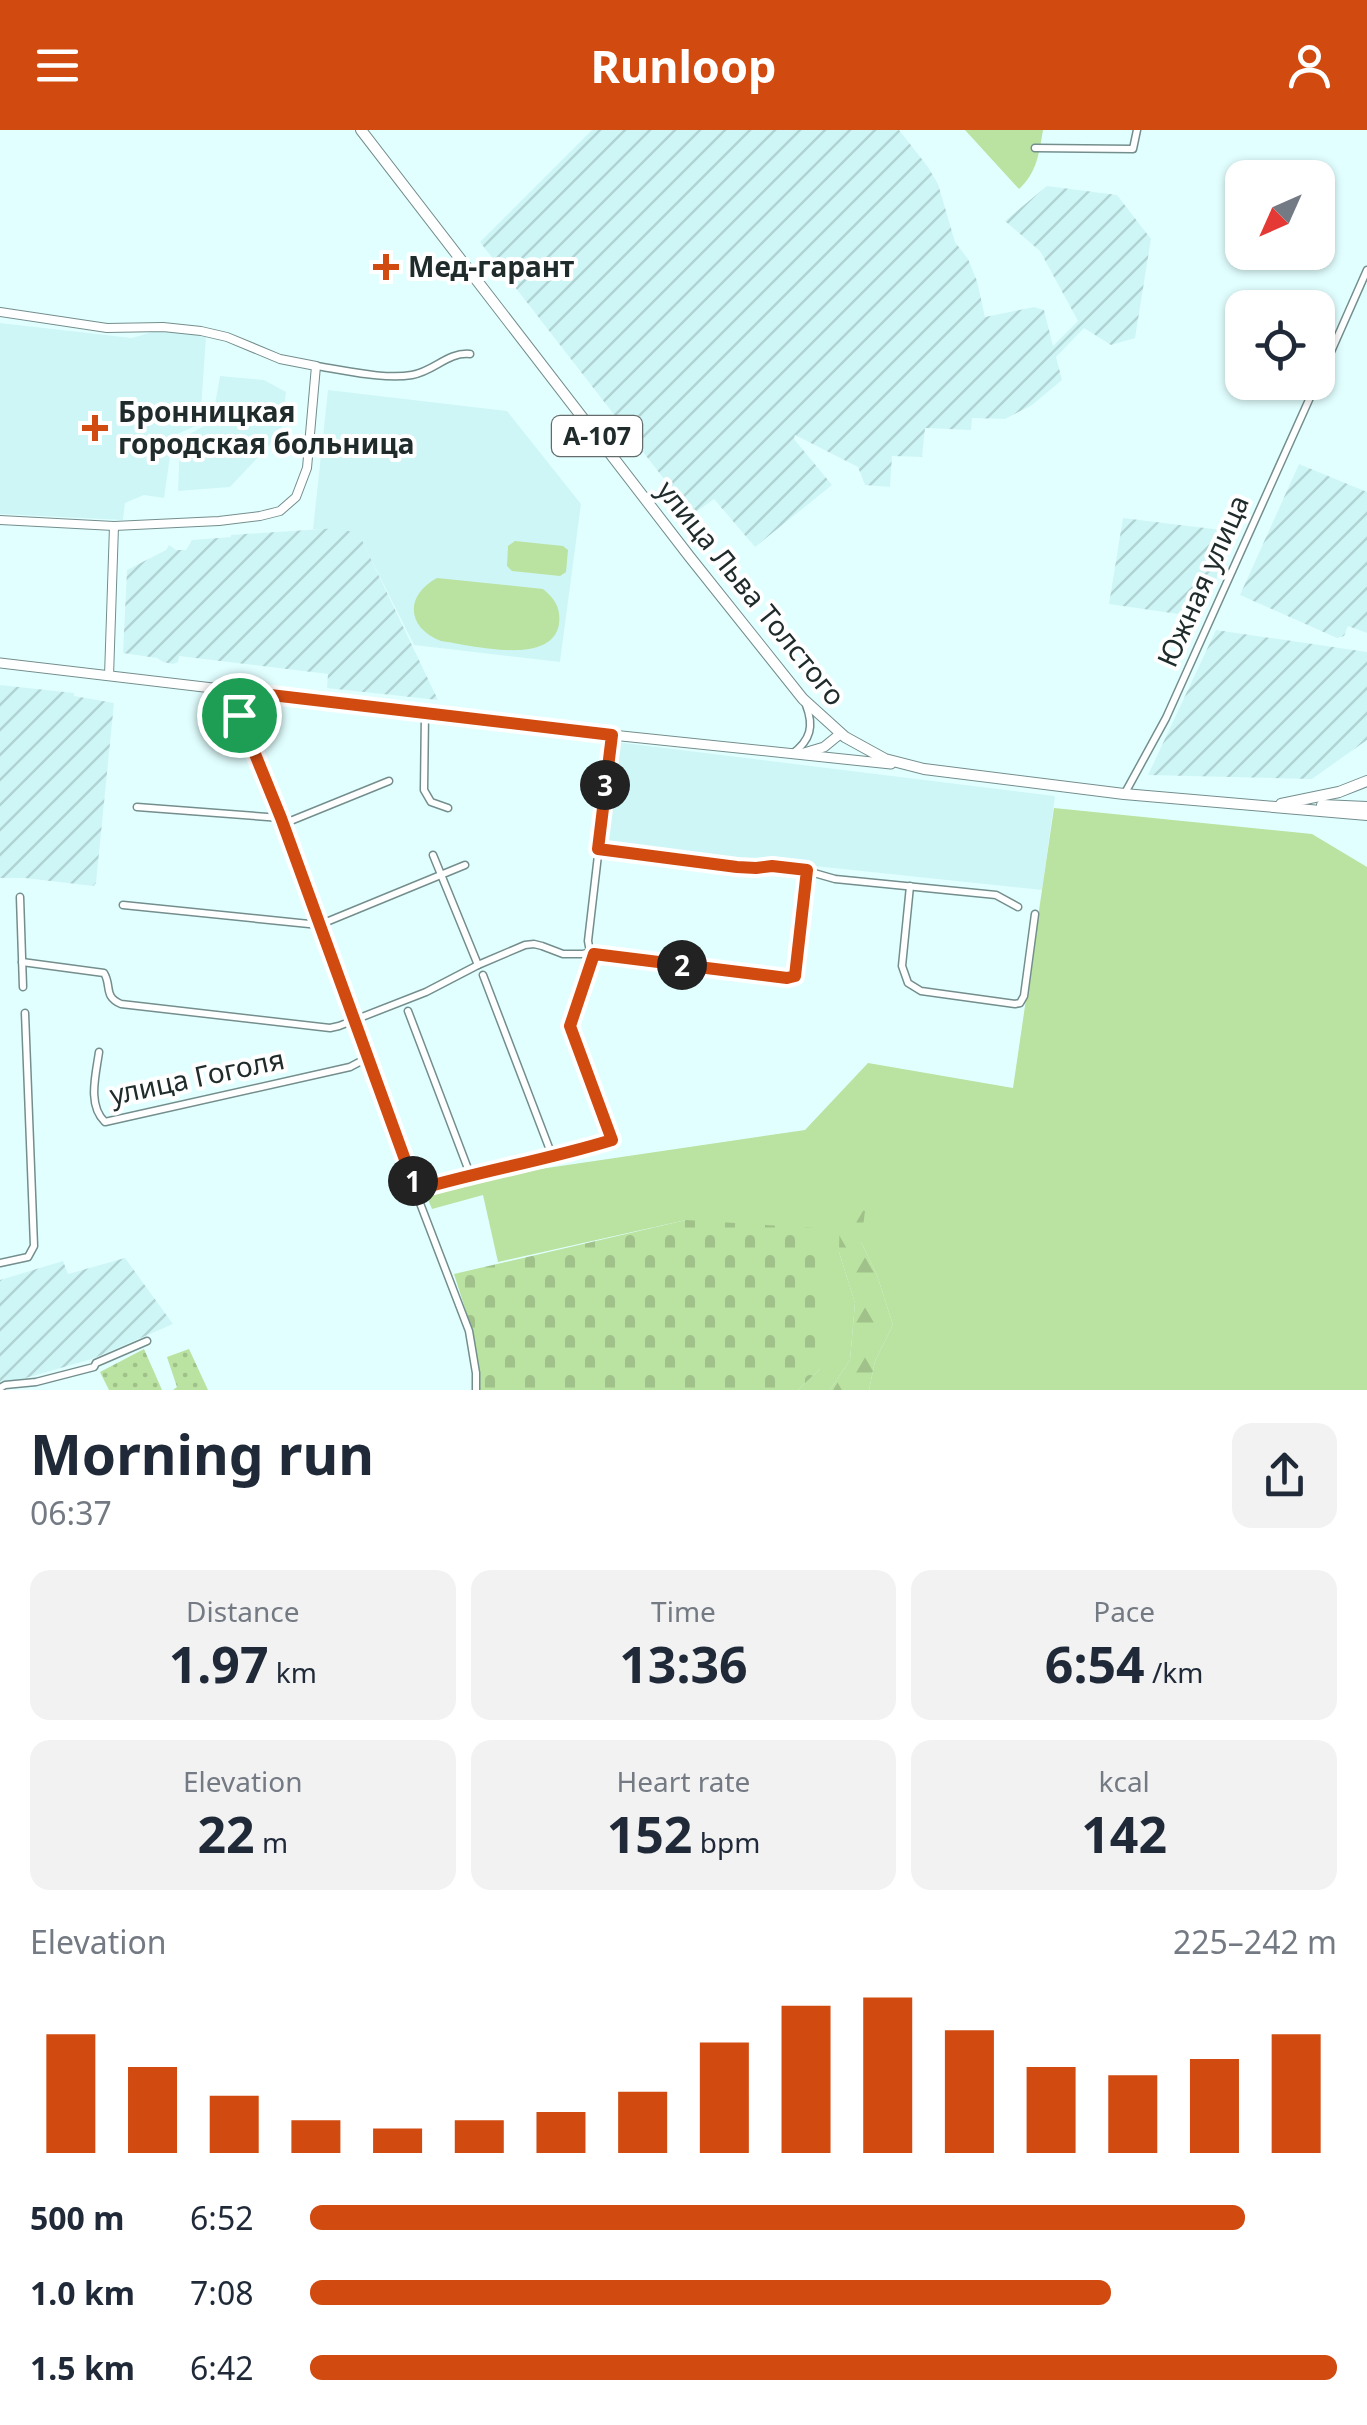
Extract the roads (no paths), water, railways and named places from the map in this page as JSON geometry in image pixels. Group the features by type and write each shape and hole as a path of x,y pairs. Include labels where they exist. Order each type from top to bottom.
{"highway":[{"name":"улица Льва Толстого","path":"361,130 803,699 840,734 875,754 911,766"},
{"name":"А-107","path":"911,766 1124,794 1367,817"},
{"path":"1277,804 1339,792 1367,782"},
{"name":"А-107","path":"1226,802 1367,807"}],"main road":[{"path":"0,663 911,766"},
{"path":"791,754 824,747 840,734"}],"street":[{"path":"1034,148 1133,150 1138,130"},
{"name":"Южная улица","path":"1335,342 1367,270"},
{"path":"0,312 106,328 164,326 201,331 280,359 401,376 423,372 456,354 470,354"},
{"path":"0,520 114,526 274,514 287,507 300,490 307,468 316,366"},
{"name":"Южная улица","path":"1124,794 1166,718 1309,400"},
{"path":"109,676 114,526"},
{"path":"229,690 282,821 469,1331 476,1390"},
{"path":"791,754 803,745 811,730 803,699"},
{"path":"425,713 424,790 431,802 448,808"},
{"path":"416,1190 612,1140 570,1026 592,953 588,941 612,735"},
{"path":"138,807 282,821 390,780"},
{"path":"598,849 737,867 807,870 836,879 996,896 1018,907"},
{"path":"433,856 478,964"},
{"path":"123,904 320,924 465,865"},
{"path":"22,962 104,973 110,996 122,1004 330,1028 426,992 525,945 542,946 562,954 592,953 787,978 795,976 807,870"},
{"path":"910,886 902,966 908,983 921,991 1020,1003 1035,914"},
{"path":"20,897 23,987"},
{"path":"483,975 553,1158"},
{"path":"408,1011 470,1174"},
{"path":"0,1263 20,1260 32,1252 25,1013"},
{"name":"улица Гоголя","path":"100,1052 95,1105 105,1122 350,1067 368,1058"},
{"path":"0,1388 94,1367 146,1341"}],"place":[{"name":"Мед-гарант","path":"386,267"},
{"name":"Бронницкая городская больница","path":"95,428"}]}
